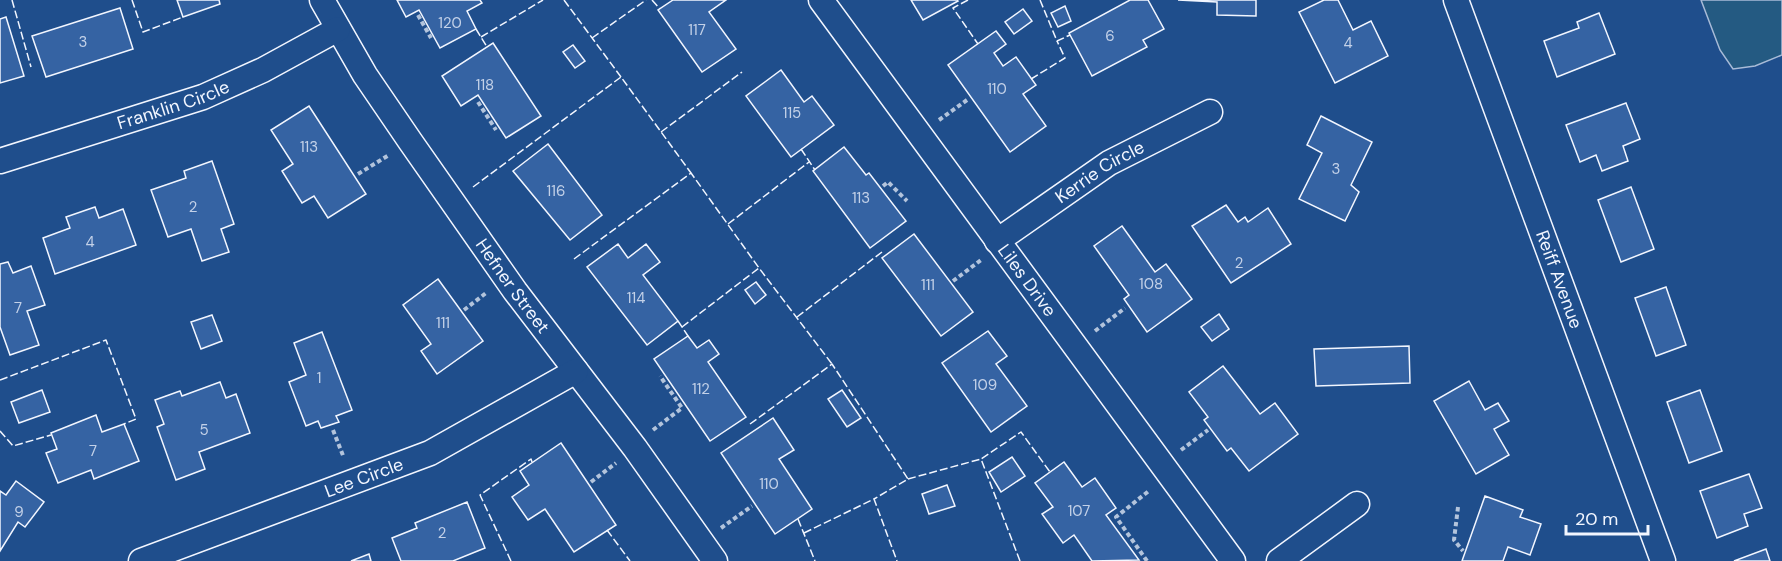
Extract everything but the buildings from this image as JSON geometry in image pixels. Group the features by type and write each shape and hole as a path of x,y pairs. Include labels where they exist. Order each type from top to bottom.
{"street":[{"name":"Hefner Street","path":"322,0 338,30 410,141 515,291 633,445 703,540 715,561"},
{"name":"Liles Drive","path":"821,0 1233,561"},
{"name":"Reiff Avenue","path":"1456,0 1663,561"},
{"name":"Franklin Circle","path":"0,161 203,97 263,70 338,30"},
{"name":"Kerrie Circle","path":"999,243 1109,163 1210,112"},
{"name":"Lee Circle","path":"141,561 430,453 576,371"},
{"path":"1279,561 1357,504"}],"path":[{"path":"418,15 431,38"},
{"path":"919,134 967,100"},
{"path":"478,102 496,130"},
{"path":"358,174 410,141"},
{"path":"883,186 888,182 907,201"},
{"path":"953,281 999,243"},
{"path":"1075,346 1125,308"},
{"path":"633,445 682,408 660,376"},
{"path":"1147,561 1116,517 1208,430"},
{"path":"703,540 752,506"},
{"path":"1458,507 1454,540 1463,551"}],"shaded area":[{"path":"1701,0 1782,0 1782,55 1755,66 1733,69 1720,50"}],"fence":[{"path":"12,0 31,67"},
{"path":"132,0 143,32 183,17"},
{"path":"481,37 543,0"},
{"path":"564,0 621,77"},
{"path":"592,38 646,0"},
{"path":"652,0 660,9"},
{"path":"968,0 953,8 978,44"},
{"path":"1040,0 1057,41 1070,35"},
{"path":"476,29 487,47"},
{"path":"1031,79 1065,58 1057,41"},
{"path":"661,132 742,72"},
{"path":"473,187 621,77 691,173"},
{"path":"801,149 815,170"},
{"path":"728,224 809,162"},
{"path":"574,259 691,173 759,268"},
{"path":"797,317 882,252"},
{"path":"682,327 759,268 832,364"},
{"path":"678,321 688,336"},
{"path":"0,380 106,340 136,419 124,424"},
{"path":"750,424 832,364 908,479 874,499"},
{"path":"0,431 13,446 51,435"},
{"path":"1020,561 981,459 1021,432 1050,472"},
{"path":"511,561 480,495 531,459 532,462"},
{"path":"908,479 981,459"},
{"path":"804,533 874,499 897,561"},
{"path":"798,519 815,561"},
{"path":"607,530 630,561"}]}
